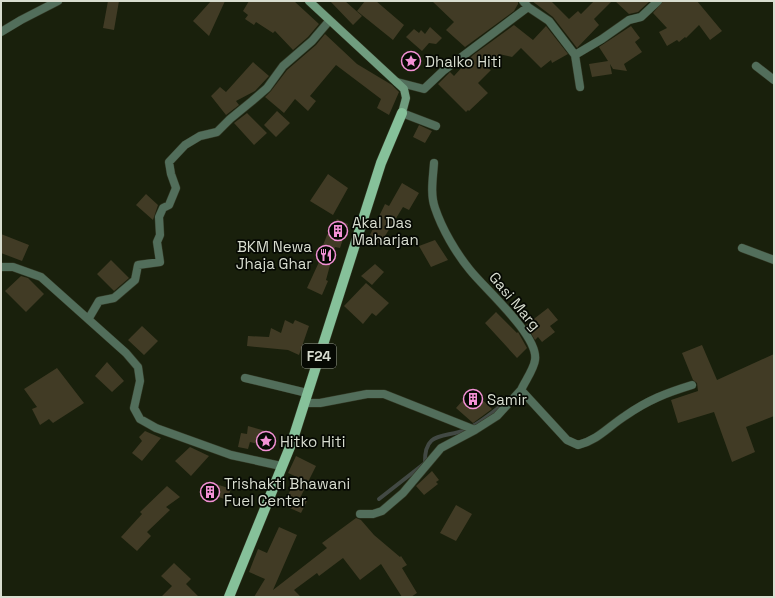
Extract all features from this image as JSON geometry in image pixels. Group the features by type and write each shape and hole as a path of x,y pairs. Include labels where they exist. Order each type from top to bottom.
{"main road":[{"name":"F24","path":"229,597 280,466 292,442 382,163 402,113"}],"street":[{"path":"1,32 58,1"},
{"name":"F24","path":"309,1 404,89 406,98 402,113"},
{"path":"575,55 602,39 629,20 641,17 658,1"},
{"path":"397,82 424,89 443,71 525,4 549,21 575,55 580,87"},
{"path":"89,318 99,301 114,298 134,280 138,264 160,262 157,242 160,235 159,217 164,208 169,205 176,188 170,174 169,162 185,145 200,136 217,132 242,108 252,102 267,88 284,66 312,41 329,20"},
{"path":"756,66 774,80"},
{"path":"402,113 436,126"},
{"name":"Gasi Marg","path":"360,514 373,514 382,510 403,493 440,448 475,430 497,416 521,390 535,360 533,345 525,331 469,269 446,232 435,208 432,188 434,163"},
{"path":"742,248 774,260"},
{"path":"1,267 13,267 40,276 89,318 126,353 138,367 140,381 134,408 140,419 156,428 231,455 280,466"},
{"path":"245,378 307,393"},
{"path":"521,390 572,444 578,445 597,439 624,416 657,396 692,385"},
{"path":"304,403 320,403 367,394 384,394 475,430"}],"building":[{"path":"108,1 119,1 114,30 103,28"},
{"path":"211,1 225,1 209,36 193,21"},
{"path":"249,1 294,1 319,24 308,37 293,50 275,31 273,33 256,22 254,25 245,19 248,15 243,11"},
{"path":"330,1 345,1 362,16 353,25"},
{"path":"365,1 376,1 404,25 393,40 357,11"},
{"path":"432,1 518,1 518,4 514,11 465,47 446,30 454,22"},
{"path":"532,1 551,1 569,19 578,11 581,14 594,1 612,1 594,19 599,25 577,48 553,17"},
{"path":"615,1 650,1 638,12 629,14"},
{"path":"663,1 697,1 722,31 710,40 699,25 686,38 685,37 679,42 677,40 667,46 659,32 667,28 653,13"},
{"path":"514,25 533,40 546,26 568,54 552,63 551,60 541,68 521,48 512,57 499,54 489,69 491,70 478,83 488,93 469,111 468,110 466,112 438,84 450,72 454,76 473,55"},
{"path":"631,26 640,38 635,42 642,52 624,64 627,71 613,69 610,64 612,74 592,77 589,64 608,61 599,47"},
{"path":"430,27 442,38 436,44 429,43 422,51 406,37 414,29 419,33 421,30 425,34"},
{"path":"325,34 357,64 392,85 399,92 389,115 377,108 381,99 336,65 310,96 316,101 308,111 295,99 284,113 265,97 287,70 316,45"},
{"path":"253,62 269,76 255,91 236,101 239,105 226,115 211,96 220,87 226,92"},
{"path":"277,111 290,123 276,137 264,125"},
{"path":"247,113 267,133 254,145 234,123"},
{"path":"419,125 432,131 425,143 413,137"},
{"path":"328,174 348,188 333,215 310,201"},
{"path":"402,183 419,193 409,210 403,207 380,244 368,239 385,204 389,206"},
{"path":"146,194 158,205 153,220 136,205"},
{"path":"337,219 348,224 340,248 335,247 326,280 328,281 322,295 307,288 319,262 317,261 327,235"},
{"path":"1,234 29,245 22,261 1,253"},
{"path":"435,240 448,260 431,267 419,246"},
{"path":"111,260 129,278 114,291 97,274"},
{"path":"375,264 384,272 372,285 361,276"},
{"path":"21,276 28,278 44,294 26,312 5,291"},
{"path":"366,283 389,303 376,316 372,313 363,324 344,306"},
{"path":"548,308 558,320 550,326 555,332 542,342 538,337 535,340 526,325"},
{"path":"496,312 517,333 518,332 527,348 517,358 485,323"},
{"path":"285,320 293,324 295,320 309,326 299,355 288,350 247,346 248,336 269,337 271,328 281,333"},
{"path":"142,326 158,341 144,355 128,340"},
{"path":"702,345 717,380 774,354 774,416 746,427 755,452 732,462 714,412 678,423 671,400 698,391 697,383 693,380 682,353"},
{"path":"107,362 124,381 112,392 95,376"},
{"path":"57,368 84,403 53,423 49,419 40,425 32,409 37,407 24,389"},
{"name":"Samir","path":"472,390 492,409 473,423 456,408"},
{"path":"248,426 269,432 266,446 250,442 248,449 238,447 241,433 247,434"},
{"path":"145,431 161,438 142,461 132,453 142,441 139,437"},
{"path":"190,447 209,456 191,476 175,461"},
{"path":"296,456 316,466 300,498 307,501 301,513 283,505 297,477 288,473"},
{"path":"432,471 439,480 436,482 438,484 424,495 416,486"},
{"path":"210,482 231,489 227,500 205,492"},
{"path":"167,486 180,497 166,507 170,510 147,532 151,536 137,551 121,537 142,514 140,512"},
{"path":"456,505 472,514 456,541 440,533"},
{"path":"356,518 361,520 374,535 400,557 401,556 407,565 402,568 417,593 411,597 402,597 381,564 360,580 343,558 319,576 317,573 294,590 301,597 254,597 265,579 249,572 258,549 267,553 279,527 297,535 273,590 327,548 322,543"},
{"path":"174,563 191,579 186,584 199,597 161,597 172,586 161,576"}],"waterway":[{"path":"379,499 425,463 428,445 432,440 472,427 503,404"}],"place":[{"name":"Dhalko Hiti","path":"411,61"},
{"name":"Akal Das Maharjan","path":"338,231"},
{"name":"BKM Newa Jhaja Ghar","path":"326,255"},
{"name":"Samir","path":"473,399"},
{"name":"Hitko Hiti","path":"266,441"},
{"name":"Trishakti Bhawani Fuel Center","path":"210,492"}]}
